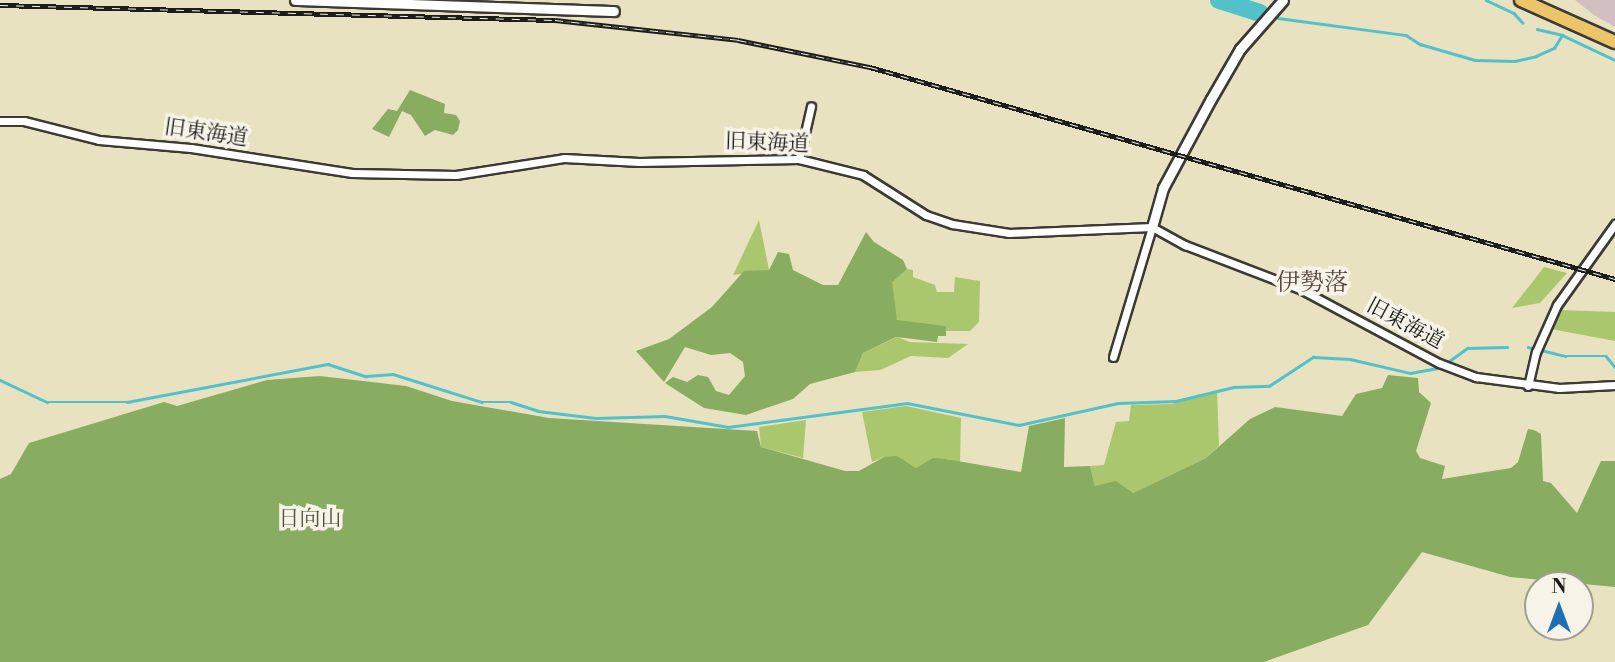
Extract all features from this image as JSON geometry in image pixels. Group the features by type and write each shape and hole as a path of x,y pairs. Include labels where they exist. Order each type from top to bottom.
{"highway":[{"path":"1521,0 1615,42"}],"street":[{"path":"295,0 614,11"},
{"path":"1113,357 1163,188 1211,99 1251,33 1283,0"},
{"path":"799,159 811,106"},
{"name":"旧東海道","path":"0,121 24,121 99,140 191,148 352,173 456,175 564,158 799,159 863,175 926,215 952,223 1021,233 1153,227 1185,245 1302,290 1439,363 1476,377 1528,386 1615,385"},
{"path":"1528,386 1536,352 1557,305 1615,224"}],"shaded area":[{"path":"1575,0 1615,0 1615,27 1594,15"}],"green space":[{"path":"410,90 445,104 444,113 456,115 460,121 458,130 453,135 435,130 425,136 411,115 402,111 389,137 372,129 388,109 397,111"},
{"path":"759,220 769,270 733,275"},
{"path":"866,232 874,242 903,260 907,269 892,282 897,320 946,326 946,336 938,336 937,342 896,337 863,353 855,372 810,384 793,399 746,415 704,408 665,383 673,377 687,382 698,375 708,377 716,391 729,395 745,376 743,362 730,353 711,355 685,347 664,382 636,351 669,339 712,307 744,271 769,270 778,252 789,254 793,270 823,285 838,285"},
{"path":"1544,267 1567,273 1540,303 1512,308"},
{"path":"907,269 913,270 913,277 935,285 937,292 954,292 955,277 980,281 979,322 970,331 946,331 946,326 899,323 892,307 892,281"},
{"path":"1560,310 1615,312 1615,341 1551,329"},
{"path":"897,337 910,342 968,344 948,358 911,356 880,370 855,372 863,353"},
{"name":"日向山","path":"1388,375 1418,378 1419,392 1431,403 1416,451 1420,458 1445,466 1442,479 1511,468 1518,462 1528,429 1534,430 1541,434 1543,481 1551,483 1577,513 1601,461 1615,461 1615,587 1594,585 1594,571 1524,571 1524,578 1510,577 1422,552 1368,625 1264,662 0,662 0,479 11,474 29,443 164,402 177,406 267,380 320,376 406,386 452,401 549,418 757,431 761,447 845,471 859,471 884,457 897,456 916,468 933,458 1021,472 1029,426 1065,418 1064,467 1090,466 1095,486 1116,481 1133,493 1206,458 1250,419 1275,407 1342,416 1356,394 1382,388"},
{"path":"1217,391 1219,446 1206,458 1133,493 1095,486 1090,466 1104,465 1116,422 1129,421 1131,405 1172,404"},
{"path":"906,406 961,418 960,463 947,459 916,468 884,457 872,462 862,412"},
{"path":"806,420 803,458 761,447 759,427"}],"waterway":[{"path":"1219,0 1260,13"},
{"path":"1486,0 1514,13 1523,23"},
{"path":"1278,18 1406,35 1420,44 1475,60 1515,61 1536,56 1554,48 1562,35 1615,60"},
{"path":"1537,29 1562,35"},
{"path":"1448,362 1467,348 1507,347"},
{"path":"1528,347 1532,348"},
{"path":"1541,350 1565,356 1606,356 1615,367"},
{"path":"0,380 47,402 127,402 328,364 366,376 393,374 482,402 511,402 538,411 596,418 665,416 728,427 907,403 1019,425 1118,403 1176,401 1234,387 1269,386 1313,357 1350,359 1410,373 1438,368"}],"railway":[{"path":"0,5 555,20 738,40 870,67 1615,279"}],"district":[{"name":"伊勢落","path":"1312,284"}]}
